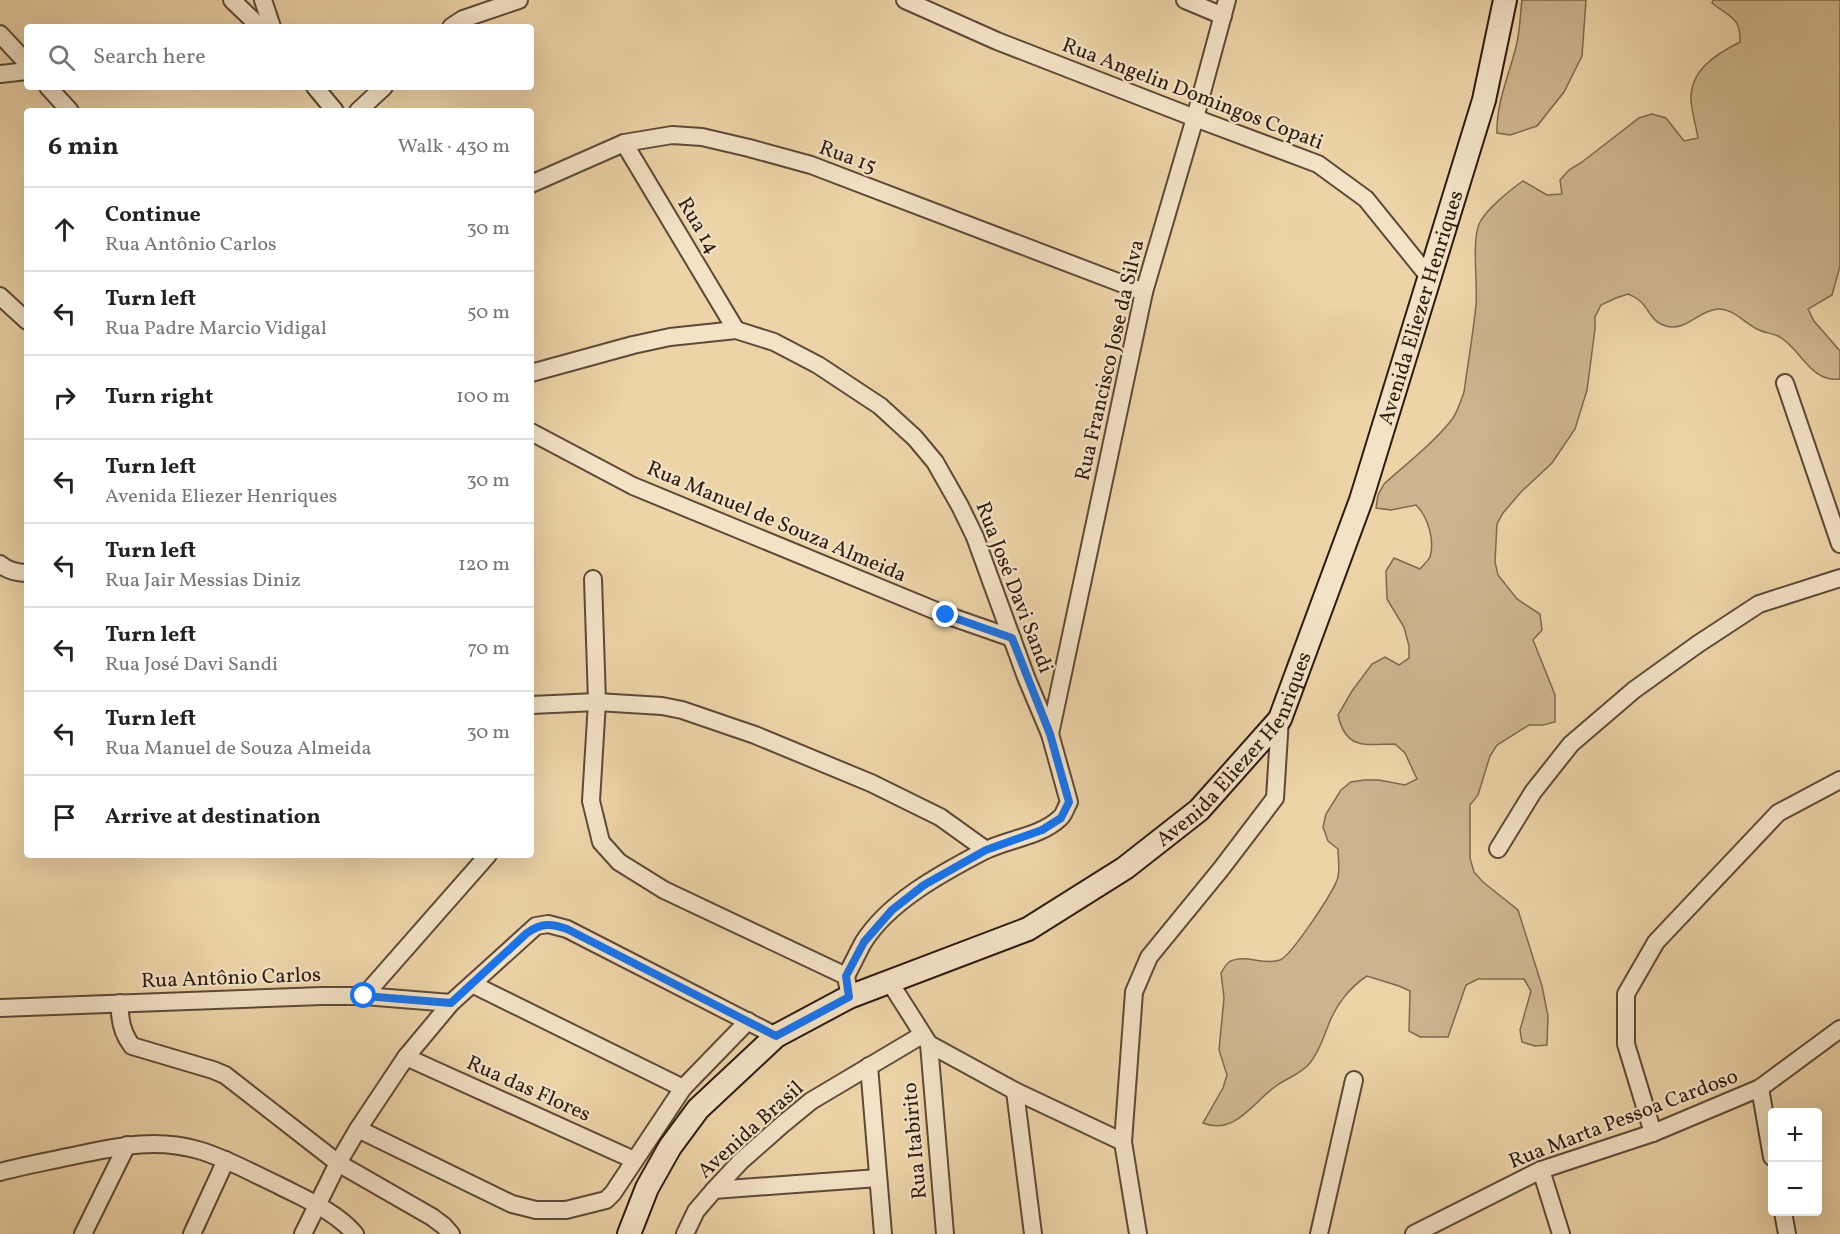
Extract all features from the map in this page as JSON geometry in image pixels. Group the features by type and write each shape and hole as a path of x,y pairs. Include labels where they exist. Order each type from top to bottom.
{"street":[{"path":"232,0 257,24"},
{"path":"263,0 271,24"},
{"path":"456,24 463,19 519,0"},
{"name":"Rua Angelin Domingos Copati","path":"905,0 997,41 1318,164 1366,199 1429,278"},
{"path":"1185,0 1225,8"},
{"name":"Avenida Eliezer Henriques","path":"628,1234 647,1188 670,1147 698,1109 776,1036 848,986 889,981 1028,929 1125,868 1200,810 1280,719 1361,500 1484,100 1505,0"},
{"name":"Rua Francisco Jose da Silva","path":"1050,734 1144,292 1225,8"},
{"path":"0,34 24,60"},
{"path":"0,74 24,71"},
{"path":"318,90 332,108"},
{"path":"361,108 381,90"},
{"name":"Rua 15","path":"534,183 624,143 672,135 702,137 811,165 1144,292"},
{"name":"Rua 14","path":"624,143 736,330"},
{"path":"0,296 24,318"},
{"name":"Rua José Davi Sandi","path":"534,372 670,337 736,330 774,342 818,365 880,406 915,438 935,462 975,537 1050,734 1069,802 1061,818 1042,830 986,850"},
{"path":"1785,383 1840,544"},
{"name":"Rua Manuel de Souza Almeida","path":"534,434 633,486 946,615 1012,638"},
{"path":"0,564 7,570 24,573"},
{"path":"1498,849 1533,792 1571,744 1634,690 1698,644 1760,604 1840,578"},
{"path":"534,705 597,702 662,706 682,710 754,735 871,783 940,817 986,850 924,885 892,910 864,942 848,986 664,890 619,862 601,842 591,801 597,702 593,579"},
{"path":"1138,1234 1123,1142 1134,992 1149,957 1275,798 1280,719"},
{"path":"1653,1133 1626,1044 1626,994 1656,942 1778,813 1840,780"},
{"path":"364,996 485,858"},
{"path":"303,1234 338,1162 357,1129 406,1057 451,1003 536,926 548,924 567,929 776,1036"},
{"path":"889,981 925,1040 1016,1091 1123,1142"},
{"path":"472,984 683,1088"},
{"name":"Rua Antônio Carlos","path":"0,1008 310,996 364,996 451,1003"},
{"path":"120,1003 119,1014 125,1038 132,1046 225,1075 338,1162 432,1217 451,1234"},
{"path":"357,1129 512,1204 536,1210 566,1210 606,1200 613,1193 683,1088 748,1021"},
{"name":"Rua Marta Pessoa Cardoso","path":"1414,1234 1541,1170 1653,1133 1760,1088 1840,1029"},
{"name":"Avenida Brasil","path":"685,1234 696,1211 741,1161 811,1101 869,1066 925,1040"},
{"name":"Rua Itabirito","path":"925,1040 945,1234"},
{"name":"Rua das Flores","path":"406,1057 634,1160"},
{"path":"869,1066 880,1232"},
{"path":"1319,1234 1354,1080"},
{"path":"1760,1088 1768,1130"},
{"path":"1016,1091 1033,1234"},
{"path":"83,1234 127,1144"},
{"path":"0,1172 127,1144 171,1144 199,1150 226,1160 317,1205 355,1234"},
{"path":"192,1234 226,1160"},
{"path":"1541,1170 1561,1234"},
{"path":"714,1190 878,1178"},
{"path":"1783,1216 1787,1234"}],"shaded area":[{"path":"1522,0 1586,0 1582,56 1564,92 1537,126 1510,135 1497,133 1497,122 1517,41"},
{"path":"1713,0 1840,0 1840,266 1832,295 1808,309 1814,321 1840,351 1840,379 1821,376 1806,364 1786,341 1757,329 1723,309 1704,313 1685,324 1673,327 1657,322 1634,297 1628,294 1616,298 1601,305 1595,317 1587,390 1575,429 1552,463 1521,492 1497,524 1495,562 1498,575 1517,599 1540,614 1542,630 1533,640 1555,695 1555,722 1529,725 1497,745 1490,756 1478,795 1470,805 1470,858 1474,872 1483,882 1518,910 1542,986 1548,1016 1547,1045 1535,1046 1522,1042 1520,1030 1531,991 1524,979 1478,979 1466,985 1448,1037 1420,1037 1409,1031 1410,991 1367,976 1339,1004 1318,1050 1306,1067 1276,1086 1234,1121 1214,1126 1203,1123 1223,1088 1227,1075 1219,1050 1224,998 1221,973 1229,962 1235,960 1248,959 1267,962 1280,960 1286,956 1321,908 1338,877 1338,849 1328,841 1323,827 1326,814 1341,790 1351,782 1364,780 1379,780 1405,785 1417,779 1405,753 1395,744 1366,744 1352,740 1346,735 1338,715 1372,664 1385,657 1399,665 1409,658 1409,646 1404,627 1387,599 1386,571 1394,558 1420,569 1430,557 1431,536 1424,516 1416,505 1391,510 1376,508 1378,495 1384,484 1430,444 1455,415 1461,402 1476,305 1475,250 1480,222 1494,205 1523,181 1547,195 1562,194 1560,180 1569,170 1639,118 1652,114 1666,118 1684,141 1698,138 1691,100 1695,80 1706,64 1740,42 1736,22 1712,3"}],"route":[{"path":"364,996 451,1003 527,933 536,926 548,924 567,929 776,1036 849,997 846,976 864,942 892,910 924,885 986,850 1042,830 1061,818 1069,802 1050,734 1012,638 946,615"}]}
